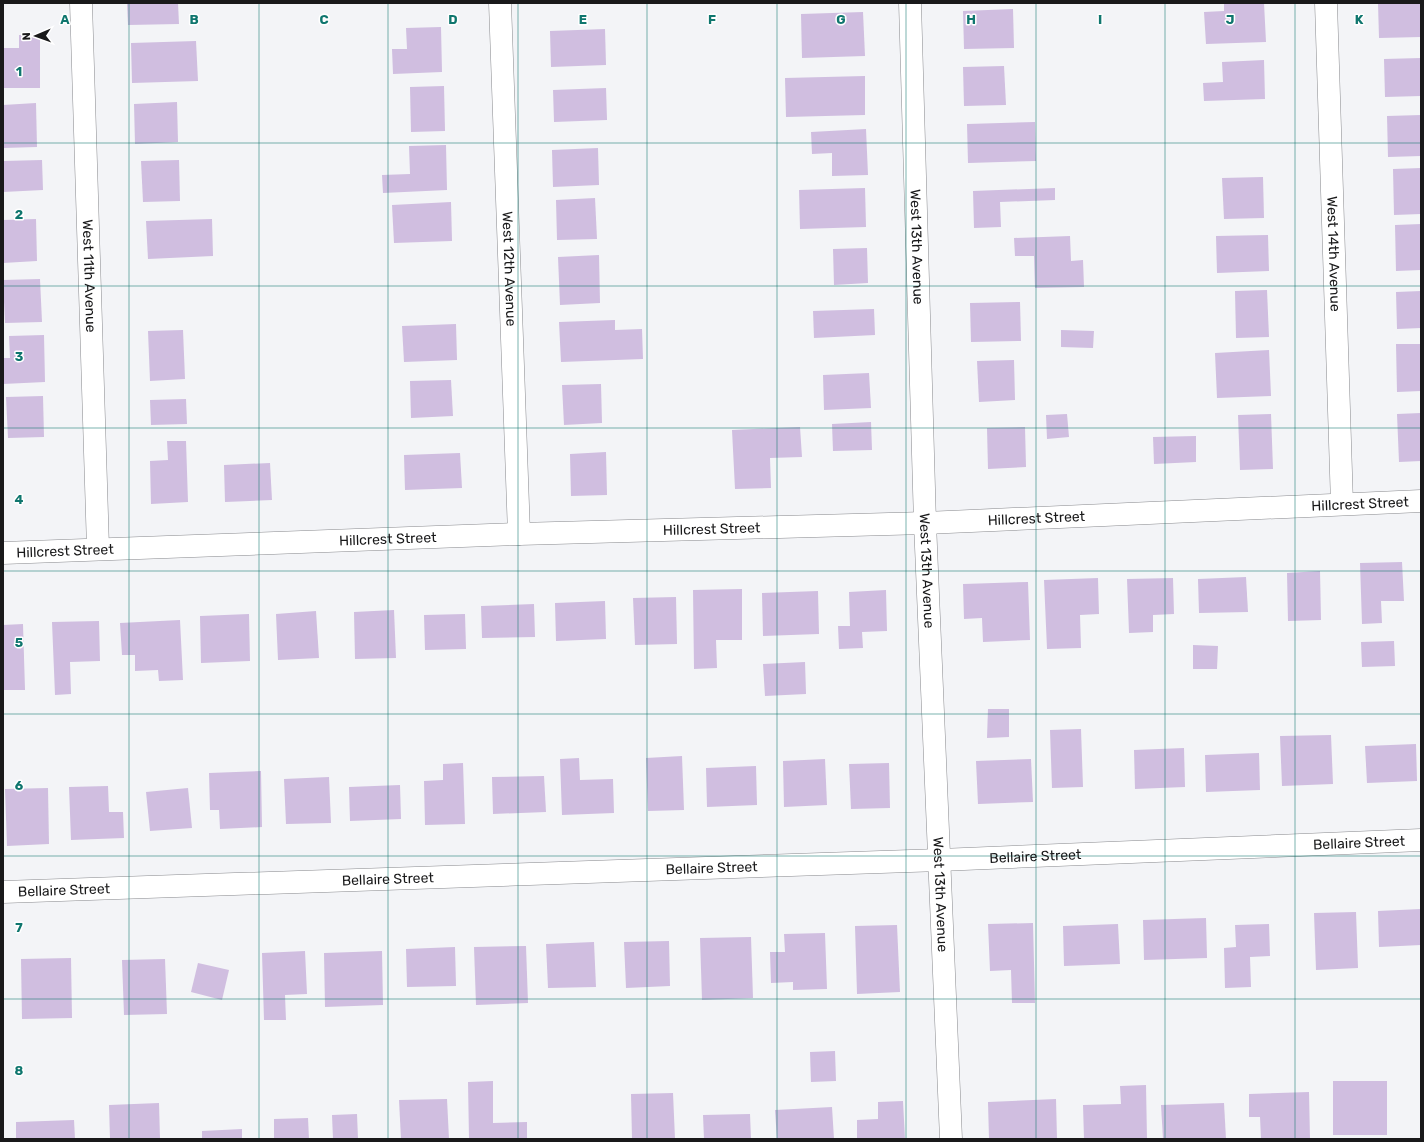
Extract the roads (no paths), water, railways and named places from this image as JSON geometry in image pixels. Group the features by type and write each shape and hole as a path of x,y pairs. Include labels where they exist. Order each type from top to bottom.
{"street":[{"name":"West 11th Avenue","path":"81,3 98,548"},
{"name":"West 12th Avenue","path":"500,3 519,534"},
{"name":"West 13th Avenue","path":"910,3 925,523 952,1139"},
{"name":"West 14th Avenue","path":"1326,3 1342,504"},
{"name":"Hillcrest Street","path":"3,553 98,548 519,534 925,523 1421,501"},
{"name":"Bellaire Street","path":"3,892 940,860 1421,840"}]}
